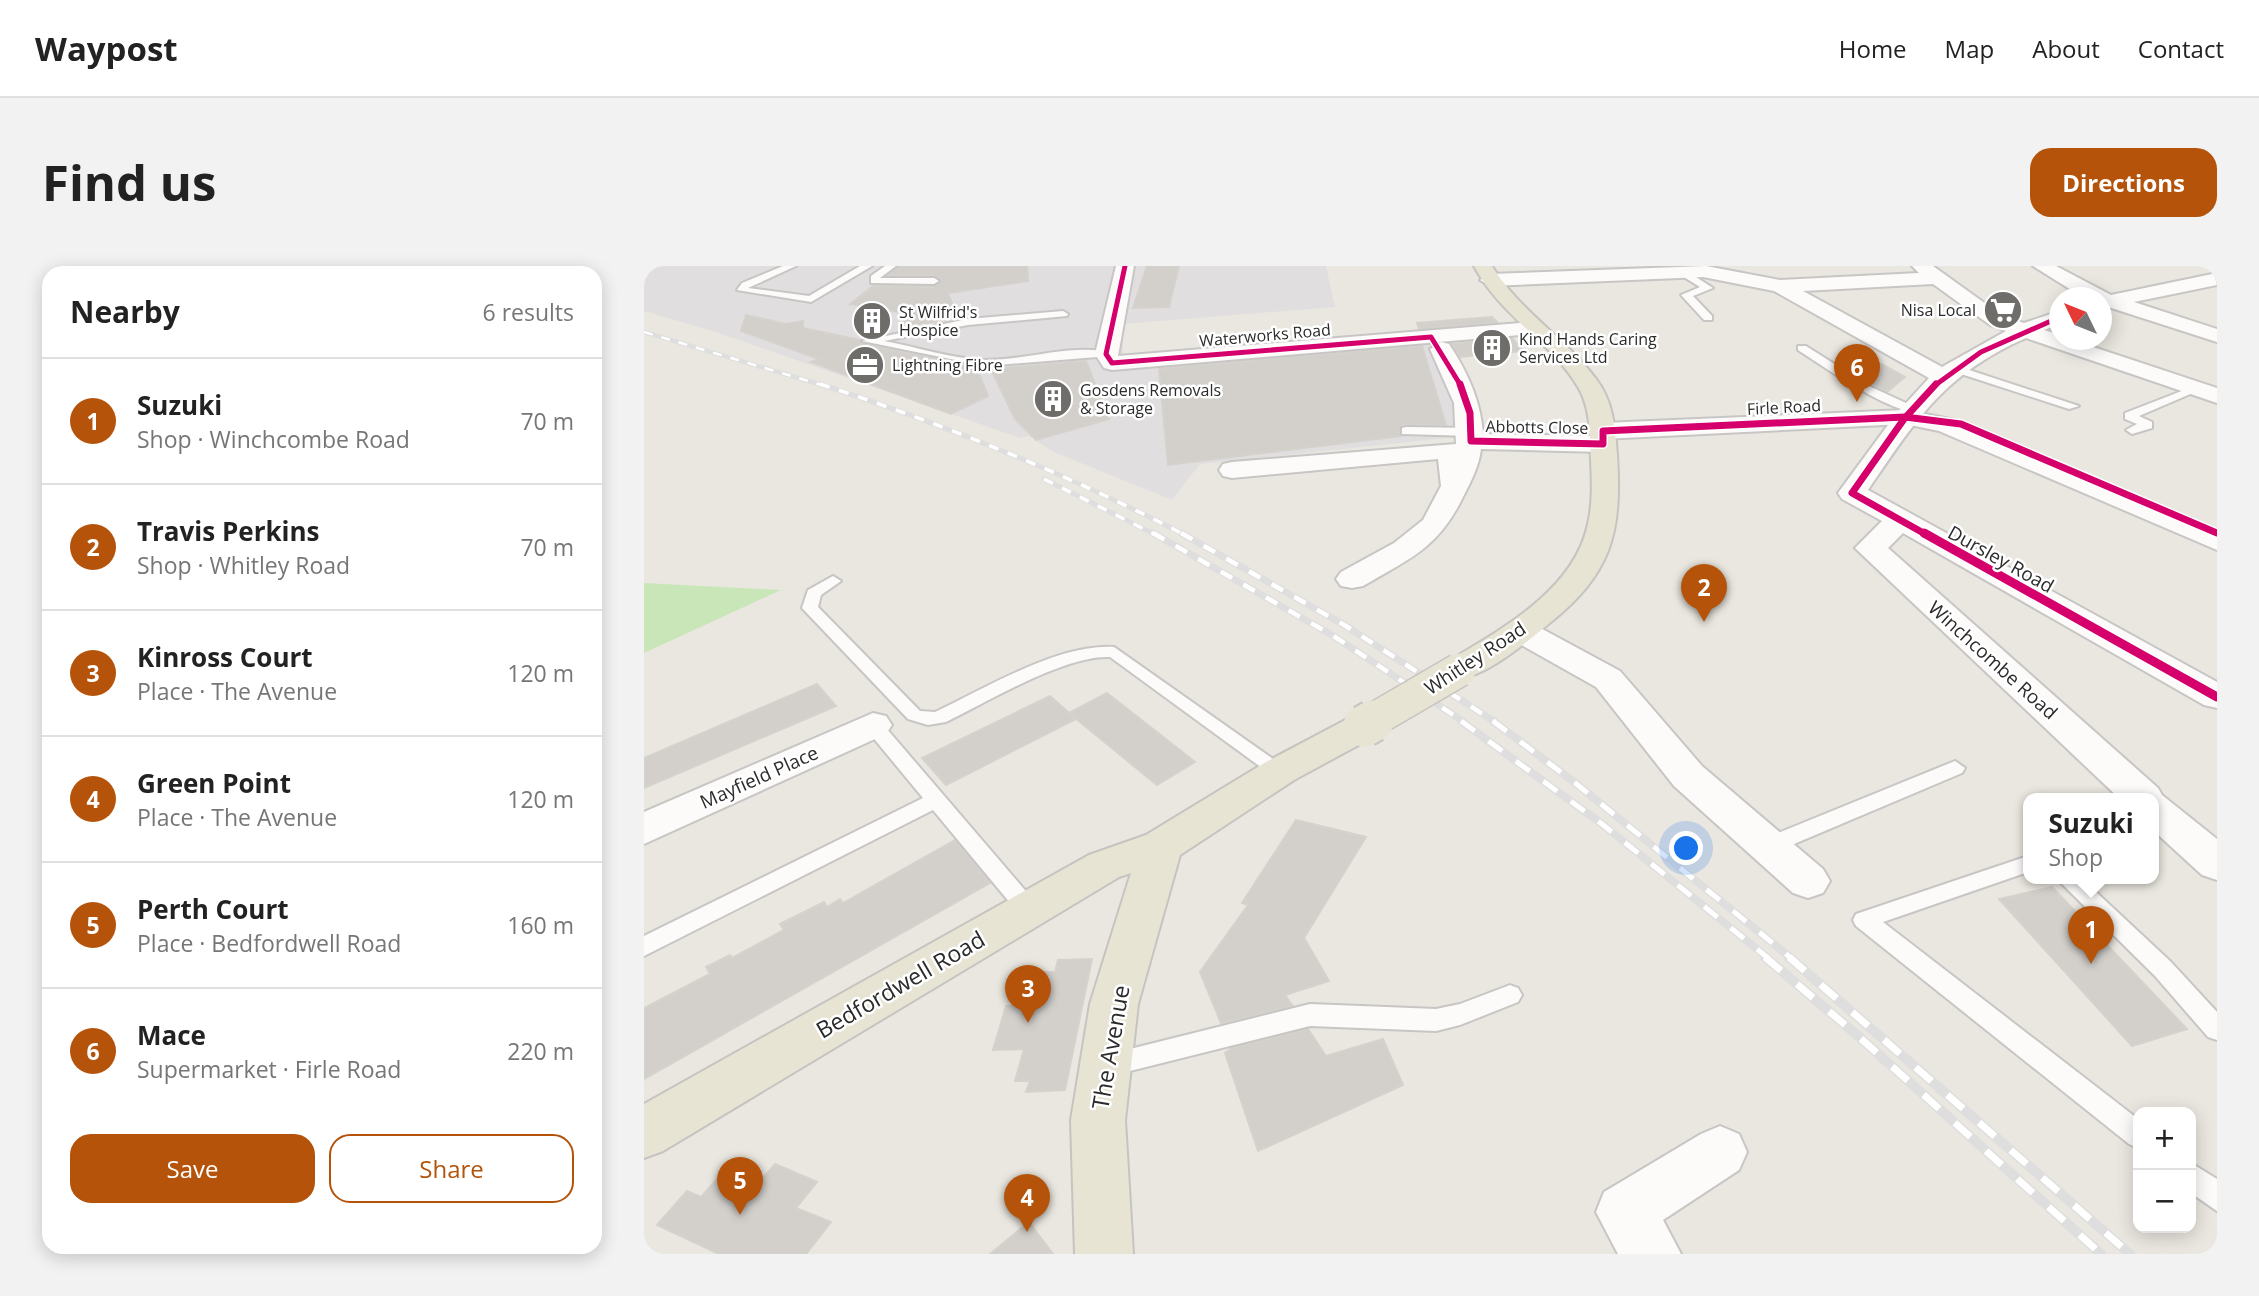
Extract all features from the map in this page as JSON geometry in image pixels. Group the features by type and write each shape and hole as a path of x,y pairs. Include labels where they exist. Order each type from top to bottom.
{"main road":[{"name":"Whitley Road","path":"1161,846 1280,771 1364,726 1521,631 1586,565 1601,532 1607,499 1603,437 1590,387 1569,359 1532,328 1487,273"},
{"name":"Bedfordwell Road","path":"648,1132 1104,866 1161,846"},
{"name":"The Avenue","path":"1104,1254 1098,1121 1105,1066 1114,1004 1161,846"}],"street":[{"path":"1106,354 1125,266"},
{"path":"1921,266 1997,321 2207,392"},
{"path":"2042,266 2080,287"},
{"path":"1487,273 1682,272 1704,268 1780,286 1949,372"},
{"path":"1780,286 1938,278"},
{"path":"2112,298 2193,279 2217,296"},
{"path":"2112,303 2217,336"},
{"path":"1909,413 1949,372 2022,329 2049,320"},
{"name":"Waterworks Road","path":"1106,354 1112,363 1132,362 1532,328"},
{"path":"1352,579 1396,553 1433,526 1455,486 1472,437 1462,385 1441,349"},
{"name":"Firle Road","path":"1603,437 1909,413 1946,425 2217,541"},
{"name":"Dursley Road","path":"1909,413 1852,493 1898,522 2217,697"},
{"name":"Abbotts Close","path":"1472,437 1603,437"},
{"path":"1232,470 1299,472 1450,450 1455,486"},
{"name":"Winchcombe Road","path":"1898,522 1870,548 2139,793"},
{"path":"1521,631 1608,679 1688,776 1808,881"},
{"name":"Mayfield Place","path":"644,829 873,725"},
{"path":"2159,812 2217,864"},
{"path":"1652,1254 1624,1212 1720,1152"}],"lane":[{"path":"791,266 741,288 811,299 867,266"},
{"path":"891,266 874,278 874,281 934,281"},
{"path":"1682,272 1708,288 1686,295 1708,318"},
{"path":"1063,314 968,322 867,341 985,363 1083,353 1106,354"},
{"path":"1802,348 1909,413"},
{"path":"1949,372 2073,405"},
{"path":"2132,430 2148,425 2129,416 2207,392"},
{"path":"1406,431 1472,437"},
{"path":"834,581 814,593 810,608 914,715 928,719 939,718 1076,655 1105,649 1280,771"},
{"path":"873,725 1028,909"},
{"path":"1768,846 1955,768"},
{"path":"644,947 936,800"},
{"path":"2023,866 1864,920 2133,1131"},
{"path":"2073,884 2163,970 2217,1029"},
{"path":"1105,1066 1310,1015 1342,1013 1406,1020 1453,1017 1510,995"},
{"path":"2196,1180 2217,1197"}],"shaded area":[{"path":"644,266 1326,266 1335,307 1123,324 1123,356 1432,342 1466,436 1200,464 1172,500 1054,452 1029,436 1020,438 716,332 644,311"}],"green space":[{"path":"644,583 781,590 644,653"}],"building":[{"path":"899,266 1027,266 1028,281 948,293 958,318 901,327 901,312 850,304 873,286 934,287 941,282 934,275 888,275"},
{"path":"1147,266 1179,266 1169,307 1133,308"},
{"path":"746,315 786,324 803,321 803,328 860,340 861,344 976,367 988,396 951,414 811,362 819,359 741,331"},
{"path":"1492,317 1497,322 1419,329 1417,323"},
{"name":"Kind Hands Caring Services Ltd","path":"1512,338 1524,351 1460,357 1452,344"},
{"path":"1422,346 1446,425 1405,424 1400,426 1400,436 1168,465 1159,369"},
{"name":"Gosdens Removals & Storage","path":"1086,361 1109,419 1036,440 1015,419 991,369"},
{"path":"1882,364 1905,377 1887,392 1845,368"},
{"path":"817,684 836,706 644,788 644,758"},
{"path":"1107,693 1195,762 1157,785 1069,713"},
{"path":"1050,696 1076,719 946,785 922,758"},
{"path":"1296,820 1366,837 1304,938 1329,981 1285,995 1293,1006 1221,1023 1200,972 1248,905 1242,903"},
{"path":"955,840 990,883 644,1079 644,1008 710,974 706,967 730,955 732,958 784,930 780,924 824,902 827,907 840,899 843,903"},
{"path":"2052,887 2187,1029 2132,1046 1999,899"},
{"path":"1092,959 1065,1090 1026,1092 1030,1081 1015,1081 1024,1049 993,1050 1006,1006 1034,1005 1043,972 1055,972 1058,960"},
{"path":"1308,1029 1326,1056 1383,1039 1403,1085 1258,1151 1225,1053 1232,1048"},
{"path":"775,1164 817,1182 796,1208 831,1222 806,1254 719,1254 657,1225 687,1191 701,1197 717,1179 750,1193"},
{"path":"1029,1222 1053,1254 990,1254"}],"railway":[{"path":"644,332 825,386"},
{"path":"820,384 914,416 1006,452 1096,491 1181,533"},
{"path":"1044,479 1156,535"},
{"path":"1153,533 1332,635 1464,722"},
{"path":"1181,533 1185,535"},
{"path":"1181,533 1346,626 1495,722"},
{"path":"1461,721 1602,824 1768,958"},
{"path":"1493,721 1574,782 1791,958"},
{"path":"1765,957 1857,1035 2101,1254"},
{"path":"1789,957 2130,1254"}],"cycle path":[{"path":"1125,266 1106,354 1112,363 1431,337 1448,360 1461,386 1470,413 1471,441 1603,444 1603,431 1905,417 1961,424 2217,533"},
{"path":"2049,321 1997,343 1965,361 1941,379 1904,419 1852,493 2217,697"}],"place":[{"name":"Nisa Local","path":"2003,310"},
{"name":"St Wilfrid's Hospice","path":"872,321"},
{"name":"Kind Hands Caring Services Ltd","path":"1492,348"},
{"name":"Lightning Fibre","path":"865,365"},
{"name":"Gosdens Removals & Storage","path":"1053,399"},
{"name":"Mace","path":"1857,402"},
{"name":"Travis Perkins","path":"1704,622"},
{"name":"Suzuki","path":"2091,964"},
{"name":"Kinross Court","path":"1028,1023"},
{"name":"Perth Court","path":"740,1215"},
{"name":"Green Point","path":"1027,1232"}]}
